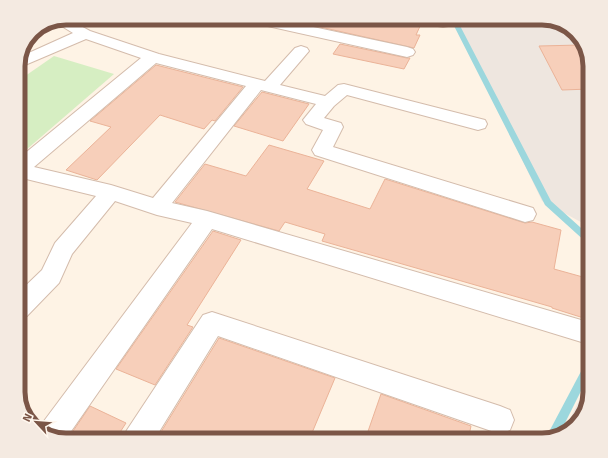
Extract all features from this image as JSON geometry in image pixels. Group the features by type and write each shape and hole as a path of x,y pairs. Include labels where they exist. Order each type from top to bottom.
{"street":[{"path":"70,25 85,34 153,57 328,102"},
{"path":"282,25 407,52"},
{"path":"26,59 85,34"},
{"path":"158,207 263,86 301,51"},
{"path":"25,164 153,57"},
{"path":"478,124 344,89 328,102 312,120 334,127 322,150 525,214"},
{"path":"25,172 111,192 158,207 207,219 583,332"},
{"path":"25,302 51,276 63,249 111,192"},
{"path":"54,431 207,219"},
{"path":"141,433 212,323 500,420"}],"shaded area":[{"path":"457,25 548,25 563,30 575,41 579,48 583,66 583,223 542,201"},
{"path":"583,392 579,410 575,417 567,424"}],"green space":[{"path":"54,56 114,74 25,151 25,76"}],"building":[{"path":"311,25 421,25 416,35 420,35 414,48"},
{"path":"340,44 410,58 404,69 333,54"},
{"path":"577,45 582,58 583,89 562,90 539,46"},
{"path":"156,65 243,87 215,121 212,120 204,129 160,115 97,180 66,170 111,127 90,121"},
{"path":"262,92 309,104 283,141 234,126"},
{"path":"269,145 324,161 307,189 370,209 385,179 525,223 532,222 561,230 554,269 583,277 583,318 552,307 322,241 325,234 285,222 279,231 175,202 205,164 246,176"},
{"path":"213,231 241,240 187,325 193,327 155,385 116,369"},
{"path":"219,338 335,378 312,433 160,433"},
{"path":"381,394 471,426 470,433 367,433"},
{"path":"90,406 126,423 120,433 72,433"}],"waterway":[{"path":"457,25 548,203 583,235"},
{"path":"556,431 583,377"}]}
